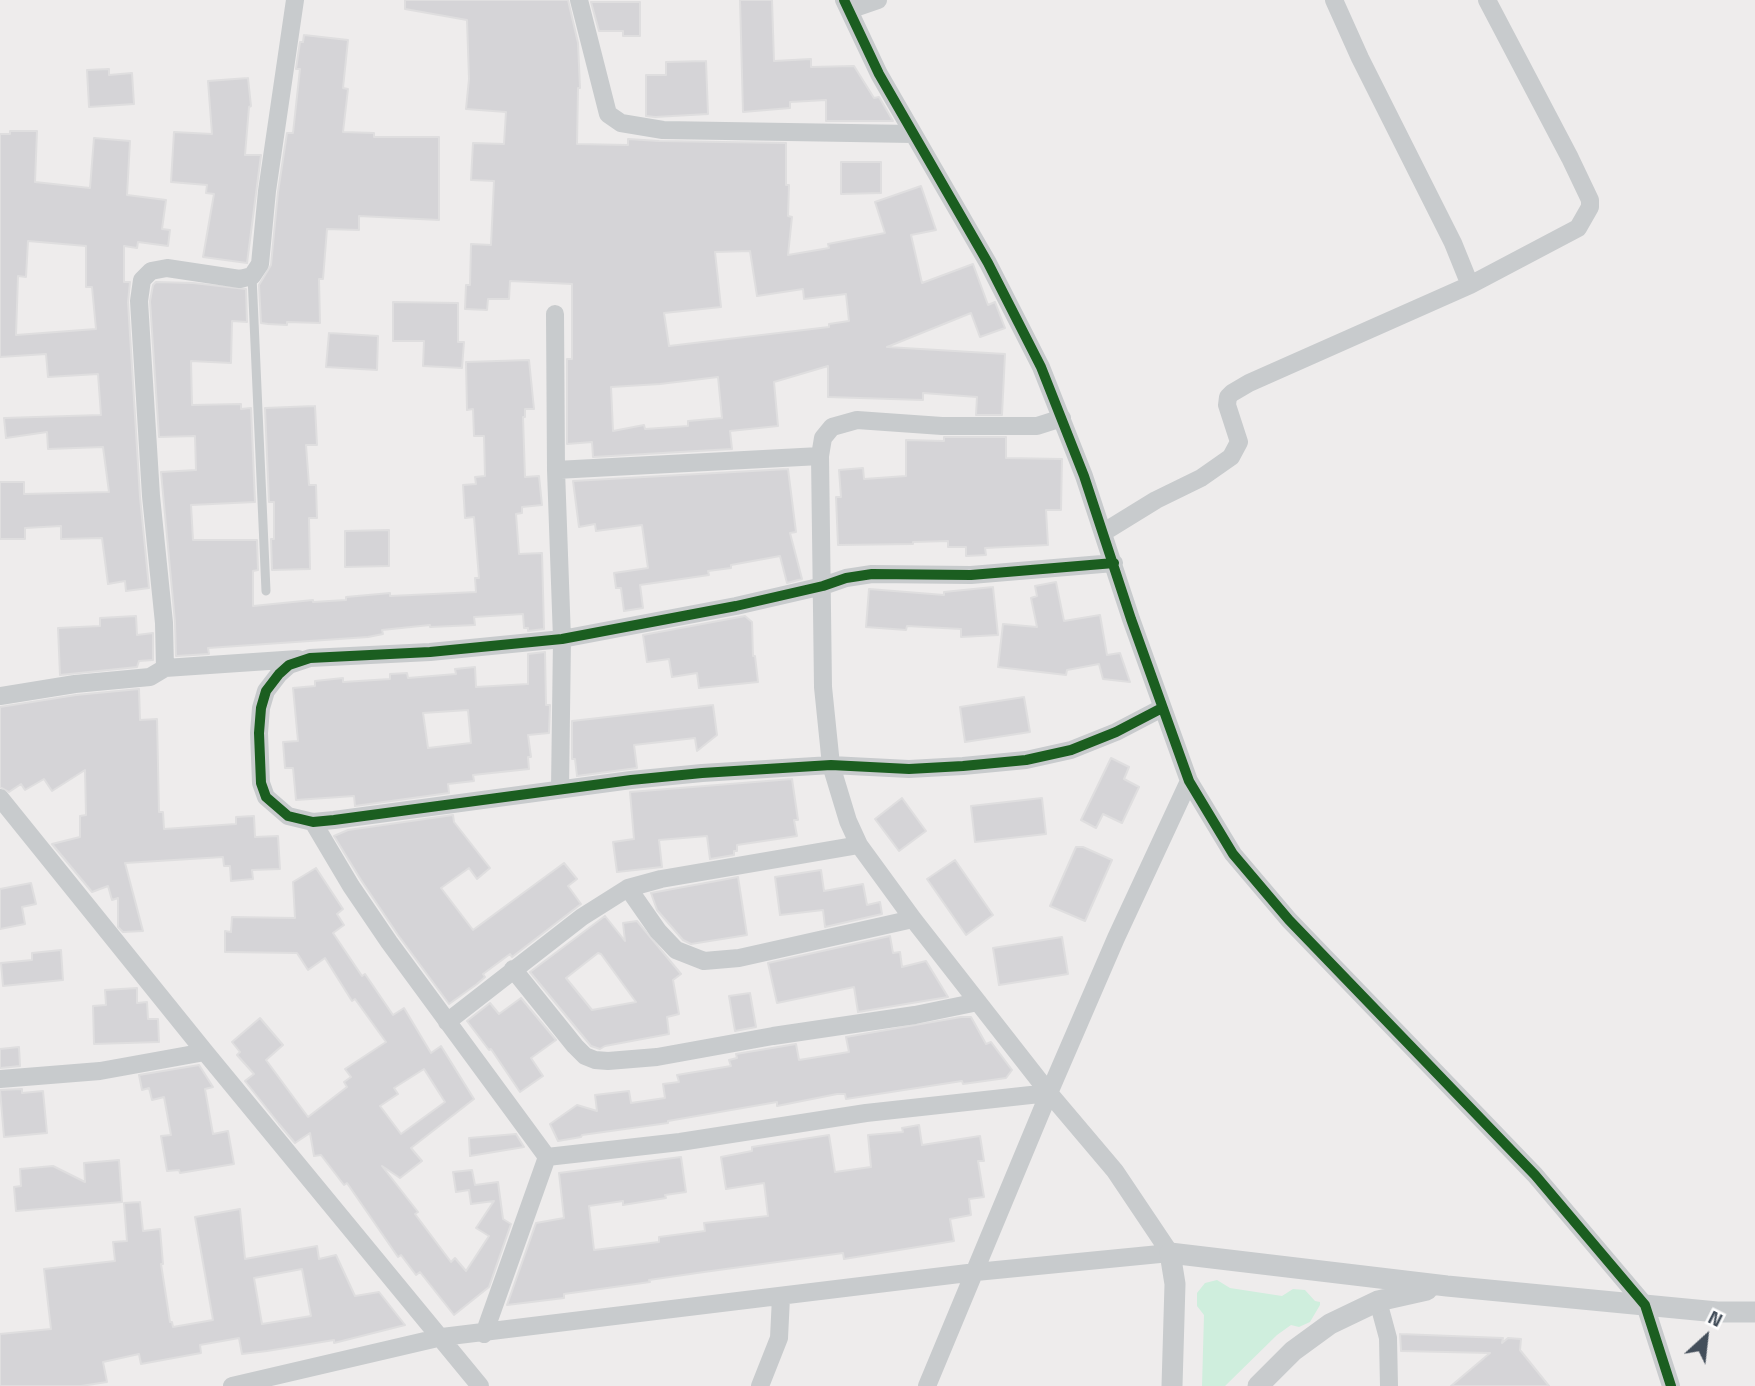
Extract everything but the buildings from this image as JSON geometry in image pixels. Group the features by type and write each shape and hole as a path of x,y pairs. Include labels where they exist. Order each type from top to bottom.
{"street":[{"path":"165,668 164,623 149,468 139,301 142,281 151,271 167,268 240,279 252,276 260,264 267,191 295,0"},
{"path":"579,0 608,114 621,123 663,130 913,134"},
{"path":"878,0 847,5 879,74 1005,297 1041,367 1104,532 1189,781 1233,854 1289,920 1535,1175 1645,1305 1671,1386"},
{"path":"1334,0 1471,285"},
{"path":"1104,532 1156,500 1201,478 1231,457 1239,442 1227,405 1232,393 1249,383 1471,285 1578,228 1590,207 1590,200 1487,0"},
{"path":"555,314 556,470 562,639 560,789"},
{"path":"1062,418 1037,426 844,422 832,427 823,438 820,456 823,687 831,765 848,821 859,845 913,919 1049,1093 1115,1171 1170,1253 1175,1284 1172,1386"},
{"path":"556,470 820,456"},
{"path":"0,696 75,684 150,677 165,668 430,652 562,639 736,606 872,574 971,575 1114,563"},
{"path":"310,658 289,666 266,691 261,708 259,761 261,783 266,797 273,805 288,816 313,822 702,773 831,765 909,769 1026,760 1071,750 1116,732 1162,708"},
{"path":"927,1386 1116,938 1189,781"},
{"path":"0,798 480,1386"},
{"path":"313,822 368,912 547,1157"},
{"path":"447,1022 582,917 628,888 661,878 859,845"},
{"path":"628,888 657,932 676,950 704,961 739,958 913,919"},
{"path":"513,969 585,1056 608,1061 657,1057 915,1015 978,1002"},
{"path":"0,1079 100,1071 205,1052"},
{"path":"547,1157 680,1142 866,1114 1049,1093"},
{"path":"484,1334 547,1157"},
{"path":"232,1386 442,1337 976,1272 1170,1253 1447,1286 1717,1312 1755,1312"},
{"path":"1258,1386 1293,1351 1330,1324 1378,1301 1447,1286"},
{"path":"760,1386 779,1338 781,1297"},
{"path":"1378,1301 1388,1338 1389,1386"}],"lane":[{"path":"252,276 266,591"}],"green space":[{"path":"1217,1280 1230,1288 1282,1296 1293,1289 1305,1290 1315,1301 1320,1302 1320,1305 1310,1322 1299,1327 1291,1325 1277,1335 1225,1386 1202,1386 1204,1315 1197,1306 1197,1293 1205,1283"}],"cycle path":[{"path":"844,0 879,74 988,263 1041,367 1084,476 1131,619 1189,781 1233,854 1289,920 1535,1175 1645,1305 1671,1386"},
{"path":"1114,563 971,575 872,574 736,606 562,639 430,652 310,658 289,665 266,691 261,708 259,733 261,783 266,797 288,816 313,822 702,773 831,765 909,769 1026,760 1071,750 1116,732 1162,708"}]}
